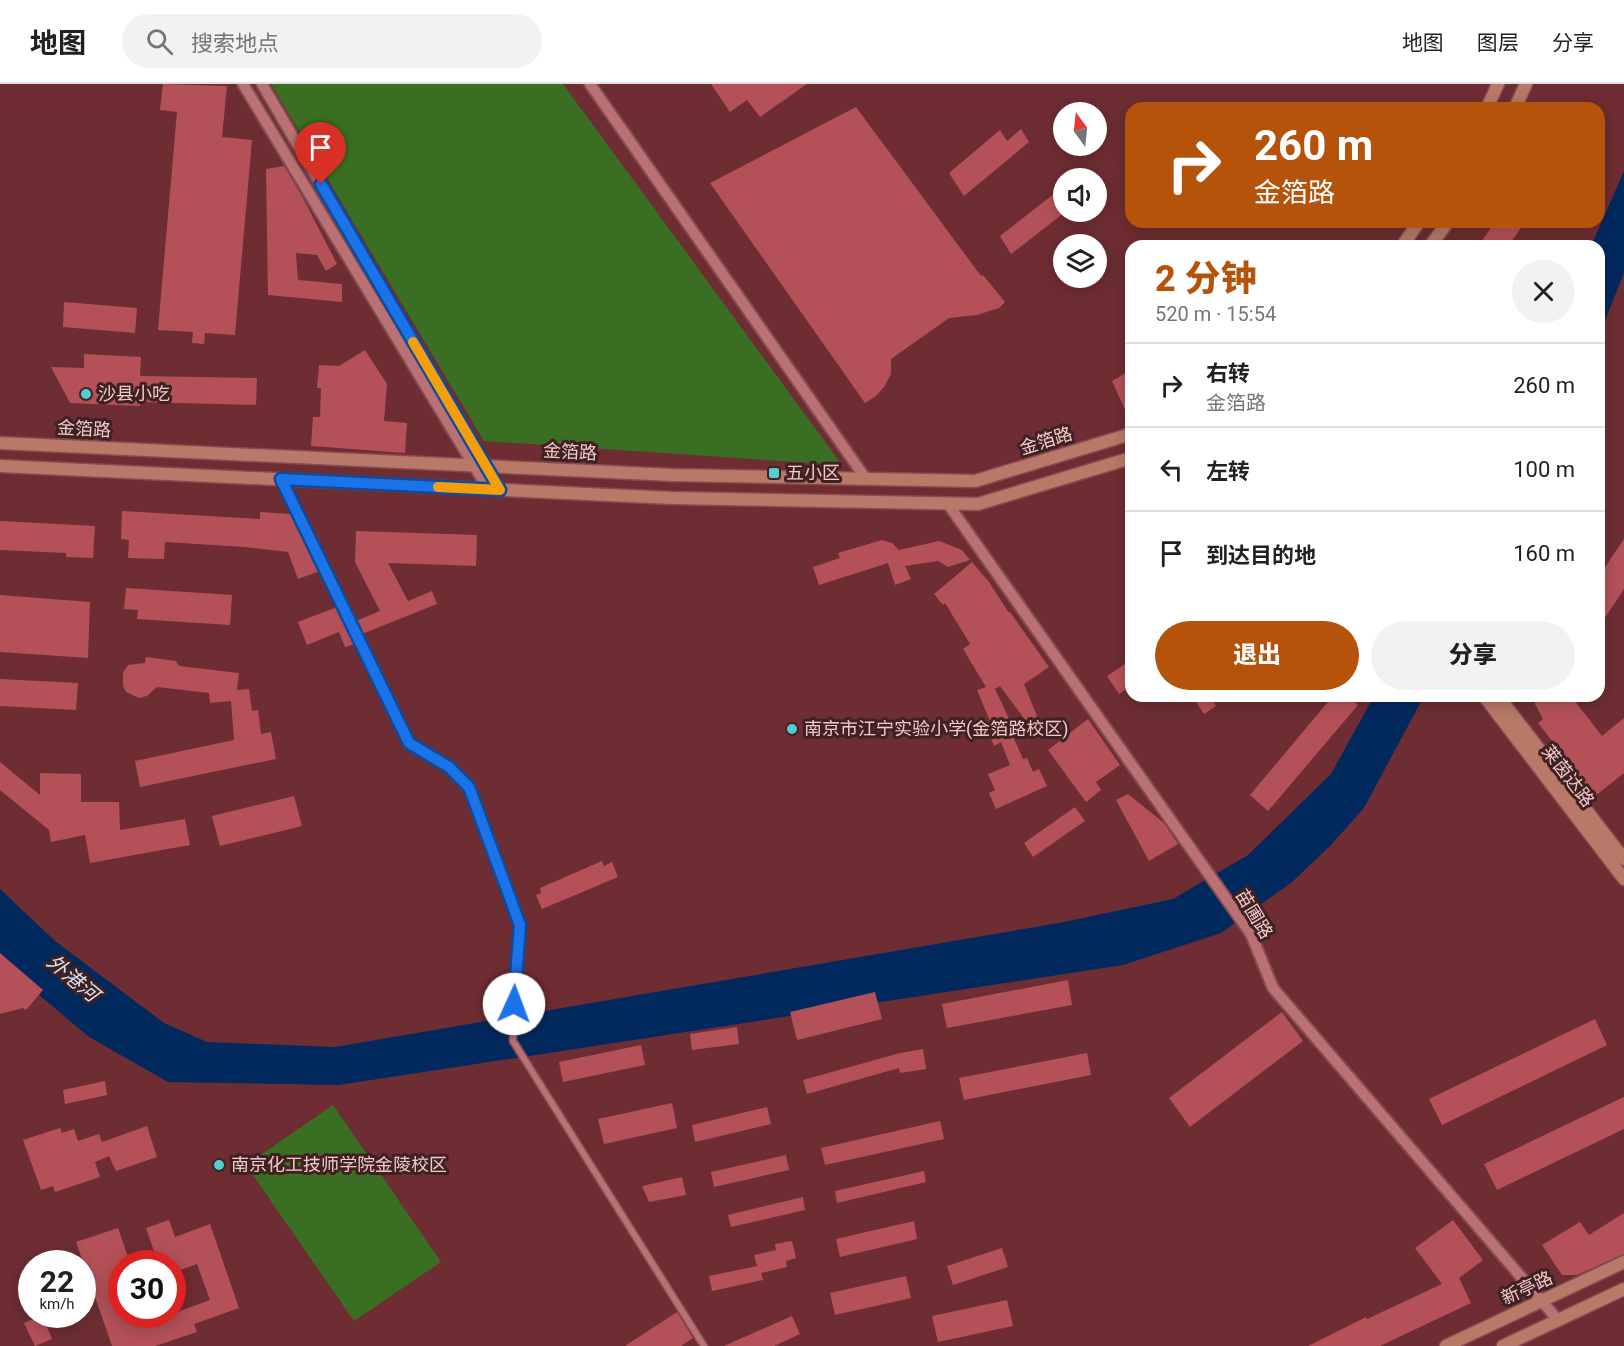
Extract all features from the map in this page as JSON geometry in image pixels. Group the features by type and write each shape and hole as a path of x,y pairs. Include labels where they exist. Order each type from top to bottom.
{"main road":[{"path":"1490,102 1498,84"},
{"path":"1518,102 1526,84"},
{"name":"金箔路","path":"0,443 673,475 975,481 1125,436"},
{"path":"0,466 672,498 978,504 1125,460"},
{"name":"莱茵达路","path":"1489,702 1624,879"},
{"path":"1503,702 1624,859"},
{"name":"新亭路","path":"1446,1346 1624,1262"},
{"path":"1503,1346 1624,1289"}],"street":[{"path":"243,84 494,489"},
{"path":"262,84 480,466"},
{"path":"590,84 866,479"},
{"path":"281,479 409,743 449,767 469,787 520,925 514,985 513,1041 704,1346"},
{"name":"苗圃路","path":"948,504 1251,934 1273,988 1558,1320"}],"green space":[{"path":"271,84 563,84 842,465 484,441"},
{"path":"333,1105 441,1262 354,1321 246,1165"}],"water":[{"path":"1624,171 1624,273 1605,320 1605,240 1594,240 1599,228 1605,228 1605,214"},
{"name":"外港河","path":"1371,702 1421,702 1364,808 1330,846 1292,882 1221,933 1123,965 339,1085 168,1082 89,1037 0,962 0,889 55,941 164,1023 207,1042 335,1047 1059,923 1173,899 1248,855 1331,774"}],"building":[{"path":"163,84 227,86 222,137 252,140 235,335 205,333 204,344 192,343 193,332 158,330 177,112 160,110"},
{"path":"711,84 807,84 760,117 747,100 730,112"},
{"path":"856,107 981,276 983,275 1005,302 999,308 977,315 949,318 891,359 891,374 884,387 865,403 710,183"},
{"path":"1021,129 1029,142 964,196 949,173 1000,130 1007,141"},
{"path":"284,166 337,264 326,271 317,255 296,253 298,280 342,284 342,302 268,295 266,169"},
{"path":"1053,195 1053,222 1011,254 1000,236"},
{"path":"1491,228 1521,228 1512,240 1482,240"},
{"path":"64,302 137,308 135,333 63,327"},
{"path":"365,350 387,384 384,421 407,423 405,453 311,446 313,417 320,417 321,388 317,388 319,365 339,366"},
{"path":"84,354 141,357 140,376 257,378 256,405 140,402 140,406 70,403 51,367 84,368"},
{"path":"1125,373 1125,410 1112,381"},
{"path":"122,511 260,519 260,512 290,514 294,517 320,571 298,579 288,552 245,547 165,542 164,559 128,558 129,540 121,539"},
{"path":"0,521 95,526 93,558 66,557 66,553 0,550"},
{"path":"356,531 477,535 476,566 388,563 408,601 432,591 437,604 362,634 356,621 380,611 355,562"},
{"path":"1624,539 1624,589 1605,618 1605,567"},
{"path":"882,540 892,543 899,550 939,541 962,550 970,560 948,567 938,561 905,566 911,579 895,585 888,563 819,585 813,567 840,558 838,553"},
{"path":"972,562 989,582 1049,667 1024,684 1039,721 1029,725 1000,686 995,689 1015,731 1011,732 1023,759 1027,758 1033,772 1039,769 1047,786 996,809 989,793 995,790 988,774 1010,765 1001,742 994,746 987,728 992,726 977,690 986,687 963,649 970,644 945,603 943,605 934,594"},
{"path":"126,588 232,595 230,625 137,619 138,610 124,609"},
{"path":"0,595 90,602 88,658 0,652"},
{"path":"337,607 355,644 345,647 339,632 307,645 298,622"},
{"path":"146,657 176,661 179,666 239,673 237,690 249,689 252,711 258,710 261,734 271,732 276,759 140,787 135,761 234,740 231,701 210,703 209,693 157,687 147,696 139,698 126,692 123,686 123,673 128,665 145,663"},
{"path":"1125,664 1125,690 1119,694 1107,676"},
{"path":"0,679 78,683 76,710 0,706"},
{"path":"1196,702 1214,702 1216,706 1204,714"},
{"path":"1328,702 1354,702 1358,705 1268,811 1250,795"},
{"path":"1535,702 1576,702 1602,736 1624,718 1624,773 1595,796 1538,723 1543,719"},
{"path":"1088,719 1120,765 1096,782 1101,790 1086,802 1048,750"},
{"path":"0,762 40,795 40,773 81,774 81,802 119,802 120,830 185,819 190,845 90,863 85,835 51,842 49,830 0,790"},
{"path":"1128,794 1164,823 1178,844 1149,861 1116,800"},
{"path":"294,796 302,826 220,846 212,816"},
{"path":"1075,807 1085,821 1033,857 1024,843"},
{"path":"602,861 604,866 612,862 618,877 542,909 536,895 541,893 540,888"},
{"path":"0,953 43,990 26,1010 23,1008 0,1014"},
{"path":"1068,980 1072,1005 947,1028 942,1004"},
{"path":"875,992 882,1019 797,1040 790,1012"},
{"path":"1282,1012 1303,1041 1190,1127 1169,1098"},
{"path":"1595,1019 1607,1045 1442,1125 1429,1099"},
{"path":"737,1027 739,1044 692,1050 690,1034"},
{"path":"641,1045 645,1065 563,1082 559,1062"},
{"path":"923,1049 926,1069 900,1073 899,1068 807,1094 803,1080 900,1053"},
{"path":"1087,1053 1091,1075 964,1100 959,1078"},
{"path":"105,1081 107,1095 65,1104 63,1090"},
{"path":"1624,1097 1624,1129 1497,1190 1484,1164"},
{"path":"672,1103 677,1128 604,1144 598,1119"},
{"path":"767,1107 771,1124 695,1142 692,1125"},
{"path":"940,1121 944,1139 825,1165 821,1148"},
{"path":"147,1126 157,1157 116,1171 109,1156 95,1162 100,1177 55,1192 53,1186 41,1190 23,1140 60,1128 62,1133 74,1129 78,1141 99,1134 102,1142"},
{"path":"786,1155 789,1170 714,1187 711,1172"},
{"path":"924,1171 926,1182 837,1203 835,1191"},
{"path":"682,1177 686,1195 649,1202 642,1186"},
{"path":"803,1197 805,1210 731,1227 728,1215"},
{"path":"1624,1213 1624,1254 1577,1275 1562,1275 1542,1245 1580,1222 1589,1235"},
{"path":"169,1220 175,1237 210,1224 239,1308 194,1324 197,1332 155,1346 112,1346 96,1300 96,1250 79,1250 76,1242 118,1228 126,1250 108,1250 108,1328 186,1328 186,1309 210,1300 197,1264 186,1268 186,1250 154,1250 146,1228"},
{"path":"1453,1220 1483,1260 1459,1278 1471,1303 1380,1346 1308,1346 1366,1317 1367,1319 1442,1284 1415,1248"},
{"path":"914,1221 917,1239 840,1257 836,1239"},
{"path":"792,1241 796,1258 786,1261 787,1267 761,1273 763,1280 712,1291 709,1276 757,1266 754,1255 776,1250 775,1244"},
{"path":"1002,1248 1008,1267 953,1285 947,1266"},
{"path":"906,1276 911,1298 835,1315 830,1293"},
{"path":"1007,1300 1013,1326 938,1342 932,1316"},
{"path":"677,1312 693,1338 681,1346 625,1346"},
{"path":"792,1316 800,1334 774,1346 724,1346"},
{"path":"26,1328 47,1328 52,1339 35,1346"}],"slow traffic":[{"path":"413,342 500,490 438,487"}],"place":[{"name":"沙县小吃","path":"86,394"},
{"name":"五小区","path":"774,473"},
{"name":"南京市江宁实验小学(金箔路校区)","path":"792,729"},
{"name":"南京化工技师学院金陵校区","path":"219,1165"}],"route":[{"path":"321,184 500,490 281,479 409,743 449,767 469,787 520,925 514,1004"}]}
